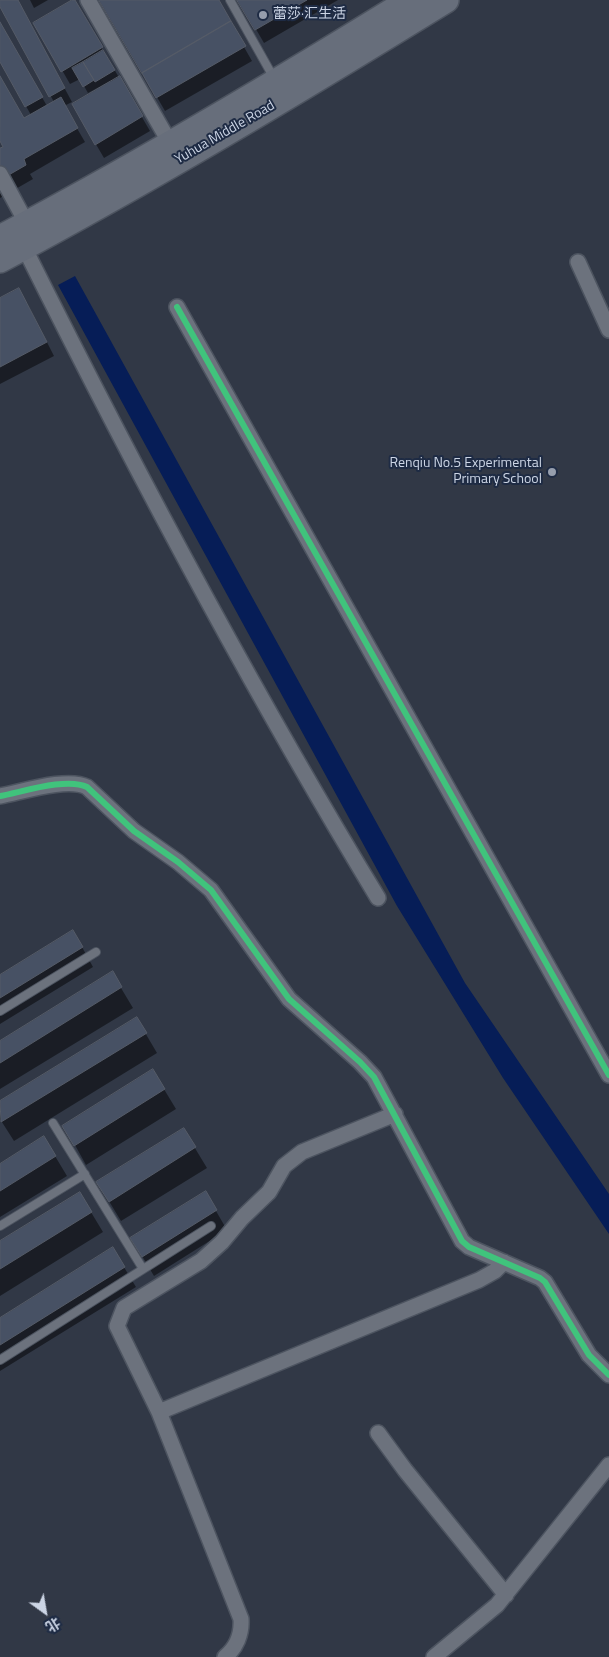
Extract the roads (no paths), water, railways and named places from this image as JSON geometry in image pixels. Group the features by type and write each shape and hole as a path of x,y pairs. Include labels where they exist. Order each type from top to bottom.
{"main road":[{"name":"Yuhua Middle Road","path":"0,260 26,236 170,143 276,82 410,0"},
{"name":"Yuhua Middle Road","path":"0,238 26,236 78,219 311,84 446,0"}],"street":[{"path":"88,0 170,143"},
{"path":"0,174 84,369 192,571 319,800 378,898"},
{"path":"578,262 609,330"},
{"path":"177,306 609,1075"},
{"path":"0,796 61,784 81,784 87,787 134,831 211,890 289,999 360,1062 374,1077 462,1241 469,1247 540,1278 545,1282 589,1355 609,1375"},
{"path":"225,1657 236,1644 242,1630 241,1619 159,1412 117,1326 124,1308 201,1260 269,1192 284,1166 302,1152 395,1114"},
{"path":"159,1412 478,1280 495,1271 504,1262"},
{"path":"378,1433 506,1595"},
{"path":"434,1657 497,1605 609,1465"}],"lane":[{"path":"230,0 276,82"},
{"path":"0,1012 96,952"},
{"path":"53,1123 143,1269"},
{"path":"0,1226 85,1174"},
{"path":"0,1360 211,1226"}],"water":[{"path":"75,276 465,983 609,1194 609,1234 503,1078 397,906 58,285"}],"place":[{"name":"蕾莎·汇生活","path":"263,15"},
{"name":"Renqiu No.5 Experimental Primary School","path":"552,472"}]}
